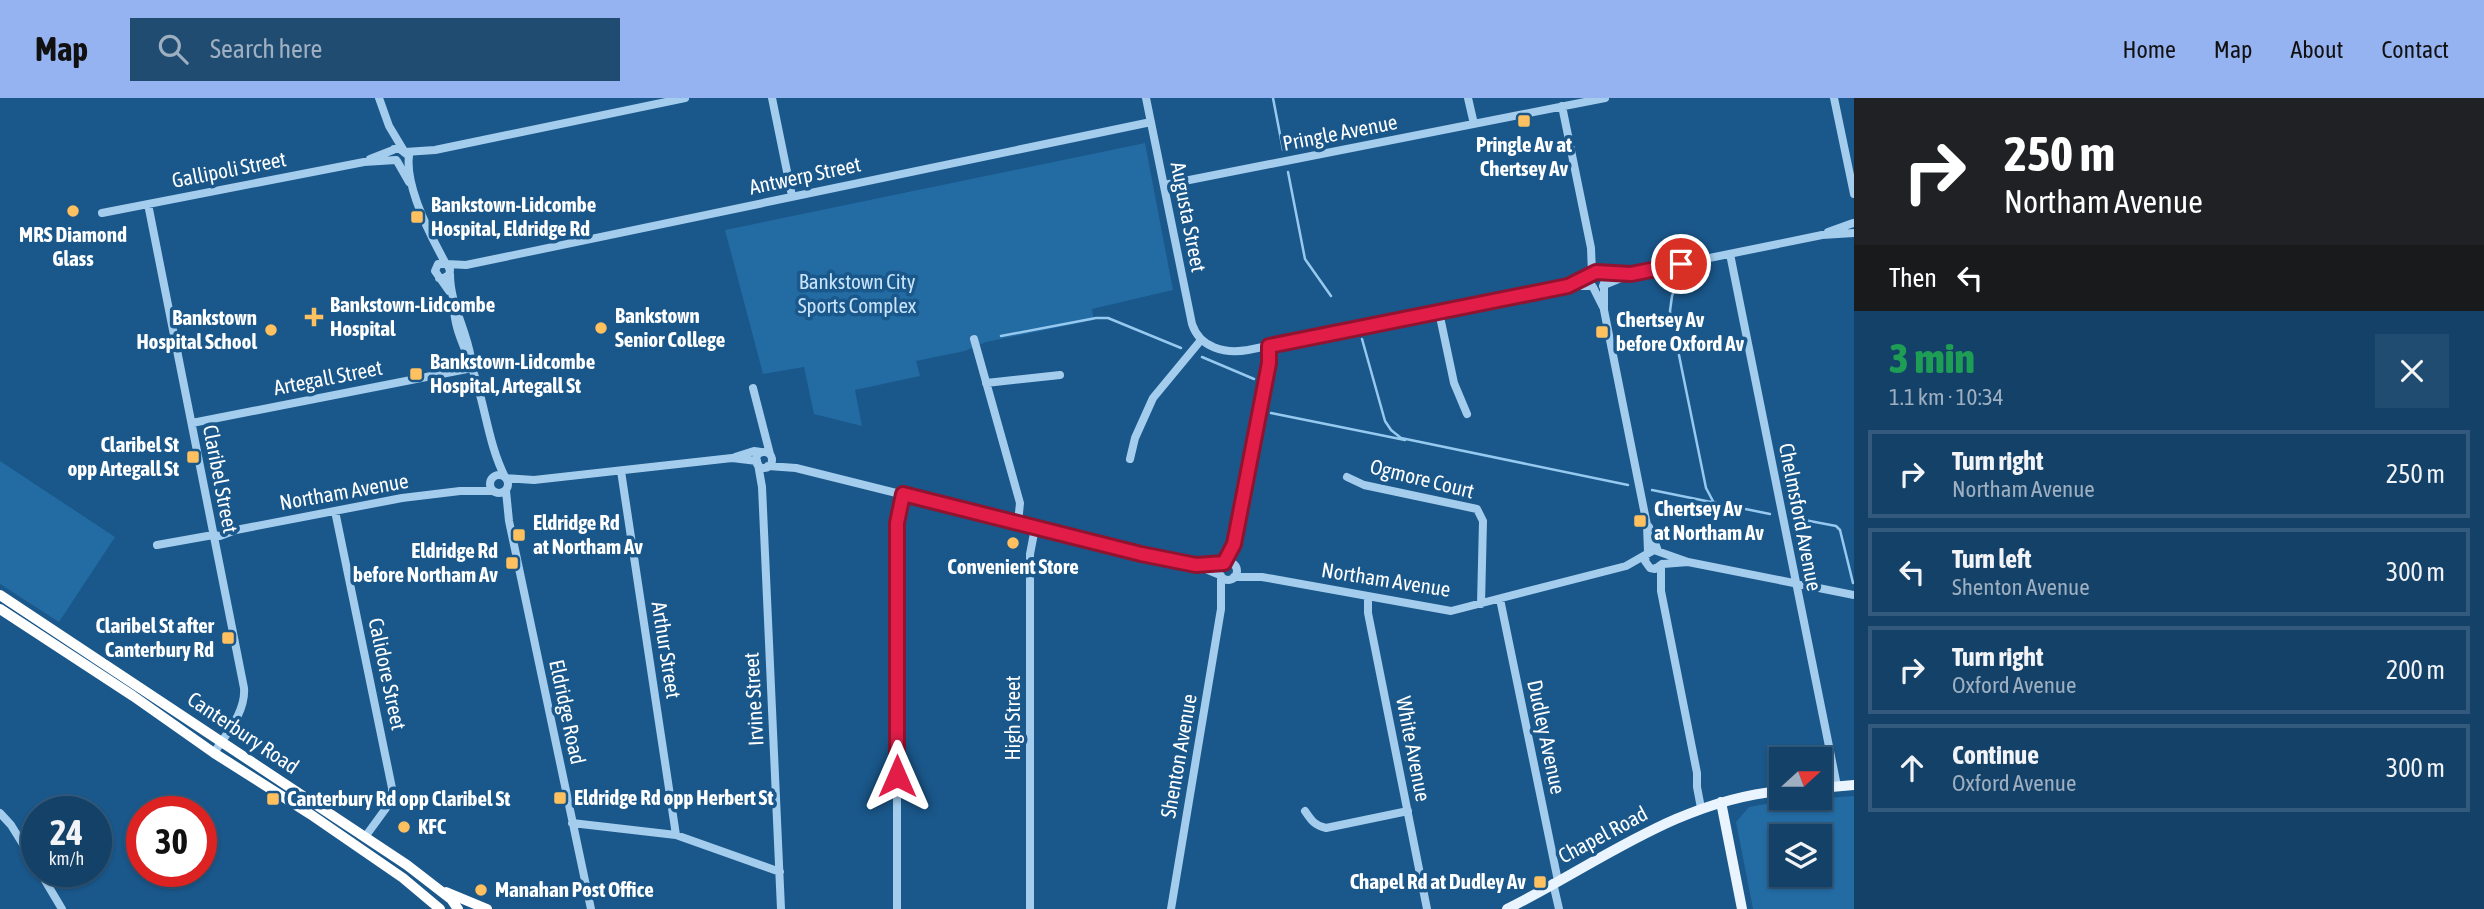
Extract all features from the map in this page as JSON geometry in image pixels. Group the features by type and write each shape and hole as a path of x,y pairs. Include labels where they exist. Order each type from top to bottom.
{"highway":[{"name":"Canterbury Road","path":"0,596 407,865 451,899 458,909"},
{"name":"Canterbury Road","path":"0,609 310,814 421,891 440,909"},
{"path":"440,890 487,909"},
{"path":"421,891 425,899 425,909"}],"main road":[{"path":"1832,786 1854,785"},
{"name":"Chapel Road","path":"1507,909 1620,846 1701,808 1755,793 1769,792"},
{"path":"1721,802 1742,909"}],"street":[{"name":"Eldridge Road","path":"379,98 389,126 406,156 413,188 433,240 448,269 454,318 472,368 495,453 509,484 498,487"},
{"path":"393,150 398,148 406,156 685,98"},
{"path":"772,98 792,196"},
{"name":"Augusta Street","path":"1146,98 1192,324 1201,340"},
{"path":"1468,98 1474,124"},
{"name":"Pringle Avenue","path":"1164,185 1605,98"},
{"path":"1834,98 1854,194"},
{"path":"1562,107 1591,248 1590,282 1604,310"},
{"name":"Antwerp Street","path":"448,269 1151,122"},
{"name":"Eldridge Road","path":"389,126 392,156 413,188"},
{"name":"Gallipoli Street","path":"364,162 393,150"},
{"name":"Gallipoli Street","path":"102,213 364,162 396,161 403,164 406,156"},
{"name":"Claribel Street","path":"148,204 245,693 240,711 214,753"},
{"path":"1130,459 1135,438 1153,398 1201,340 1213,347 1231,351 1269,346 1568,286 1598,288 1631,274 1822,235 1854,233 1854,222 1822,235"},
{"name":"Eldridge Road","path":"433,240 436,266"},
{"path":"1591,248 1606,281 1604,310 1647,525 1645,561 1661,591"},
{"name":"Chelmsford Avenue","path":"1730,254 1836,786"},
{"path":"441,263 448,269 444,278 439,278 435,272 436,266 441,263"},
{"path":"1568,286 1596,272 1631,274"},
{"name":"Eldridge Road","path":"439,278 450,294"},
{"path":"1439,312 1454,383 1467,414"},
{"path":"974,340 1020,503 1018,523"},
{"path":"1234,544 1237,571 1233,578 1221,576 1220,567 1234,544 1269,363 1269,346"},
{"name":"Artegall Street","path":"191,423 472,368"},
{"path":"986,383 1060,375"},
{"name":"Irvine Street","path":"753,388 764,432 767,458 762,487"},
{"name":"Eldridge Road","path":"495,453 498,487 509,521 591,909"},
{"name":"Northam Avenue","path":"157,545 220,536 236,530 402,498 732,458 749,453 796,468 1035,528 1196,565 1221,576"},
{"path":"757,462 757,456 767,458"},
{"name":"Northam Avenue","path":"732,458 757,462"},
{"name":"Irvine Street","path":"757,462 762,487 781,909"},
{"name":"Arthur Street","path":"621,471 676,835"},
{"name":"Northam Avenue","path":"498,487 499,475 534,480"},
{"name":"Ogmore Court","path":"1347,477 1364,485 1477,509 1483,521 1481,604"},
{"path":"897,909 897,523 903,494"},
{"name":"Calidore Street","path":"335,511 392,788 392,800 365,837"},
{"path":"1647,525 1664,559 1661,591 1697,774 1701,808"},
{"name":"High Street","path":"1030,909 1030,554 1035,528"},
{"path":"1647,553 1659,551 1688,562 1854,595"},
{"name":"Northam Avenue","path":"1236,566 1262,577 1446,611 1626,566 1647,553"},
{"path":"1225,562 1236,566"},
{"name":"Northam Avenue","path":"1196,565 1225,562"},
{"path":"1649,567 1656,569 1662,565 1688,562"},
{"name":"Northam Avenue","path":"1626,566 1649,567"},
{"name":"Shenton Avenue","path":"1171,909 1221,608 1221,576"},
{"name":"Northam Avenue","path":"1233,578 1262,577"},
{"name":"Shenton Avenue","path":"1221,608 1233,578"},
{"name":"White Avenue","path":"1367,597 1427,909"},
{"name":"Dudley Avenue","path":"1500,599 1559,909"},
{"path":"1305,811 1311,821 1325,828 1408,811"},
{"path":"0,814 21,841"},
{"path":"572,823 676,835 780,872"},
{"path":"49,887 62,909"}],"green space":[{"name":"Bankstown City Sports Complex","path":"1145,143 1173,290 1092,309 1094,320 986,342 965,351 916,361 920,376 855,390 862,426 814,414 804,367 763,374 725,230"},
{"path":"0,461 115,537 59,622 0,584"},
{"path":"1854,796 1854,909 1753,909 1736,822 1749,807 1769,803 1769,810 1832,810 1832,798"}],"waterway":[{"path":"1273,98 1283,150"},
{"path":"1288,172 1305,259 1331,296"},
{"path":"1680,276 1672,296 1670,311 1706,488 1714,503"},
{"path":"1001,336 1108,318 1181,348"},
{"path":"1362,339 1385,421 1401,438 1628,485"},
{"path":"1202,357 1254,379"},
{"path":"1271,413 1405,440"},
{"path":"1652,490 1770,514"},
{"path":"1794,518 1836,526 1840,530 1853,583"}],"place":[{"name":"Pringle Av at Chertsey Av","path":"1524,121"},
{"name":"MRS Diamond Glass","path":"73,211"},
{"name":"Bankstown-Lidcombe Hospital, Eldridge Rd","path":"417,217"},
{"name":"Bankstown-Lidcombe Hospital","path":"314,317"},
{"name":"Bankstown Senior College","path":"601,328"},
{"name":"Bankstown Hospital School","path":"271,330"},
{"name":"Chertsey Av before Oxford Av","path":"1602,332"},
{"name":"Bankstown-Lidcombe Hospital, Artegall St","path":"416,374"},
{"name":"Claribel St opp Artegall St","path":"193,457"},
{"name":"Chertsey Av at Northam Av","path":"1640,521"},
{"name":"Eldridge Rd at Northam Av","path":"519,535"},
{"name":"Convenient Store","path":"1013,543"},
{"name":"Eldridge Rd before Northam Av","path":"512,563"},
{"name":"Claribel St after Canterbury Rd","path":"228,638"},
{"name":"Eldridge Rd opp Herbert St","path":"560,798"},
{"name":"Canterbury Rd opp Claribel St","path":"273,799"},
{"name":"KFC","path":"404,827"},
{"name":"Chapel Rd at Dudley Av","path":"1540,882"},
{"name":"Manahan Post Office","path":"481,890"}],"route":[{"path":"897,776 897,523 903,494 1141,554 1196,565 1224,563 1234,544 1269,363 1269,346 1568,286 1596,272 1631,274 1681,264"}]}
